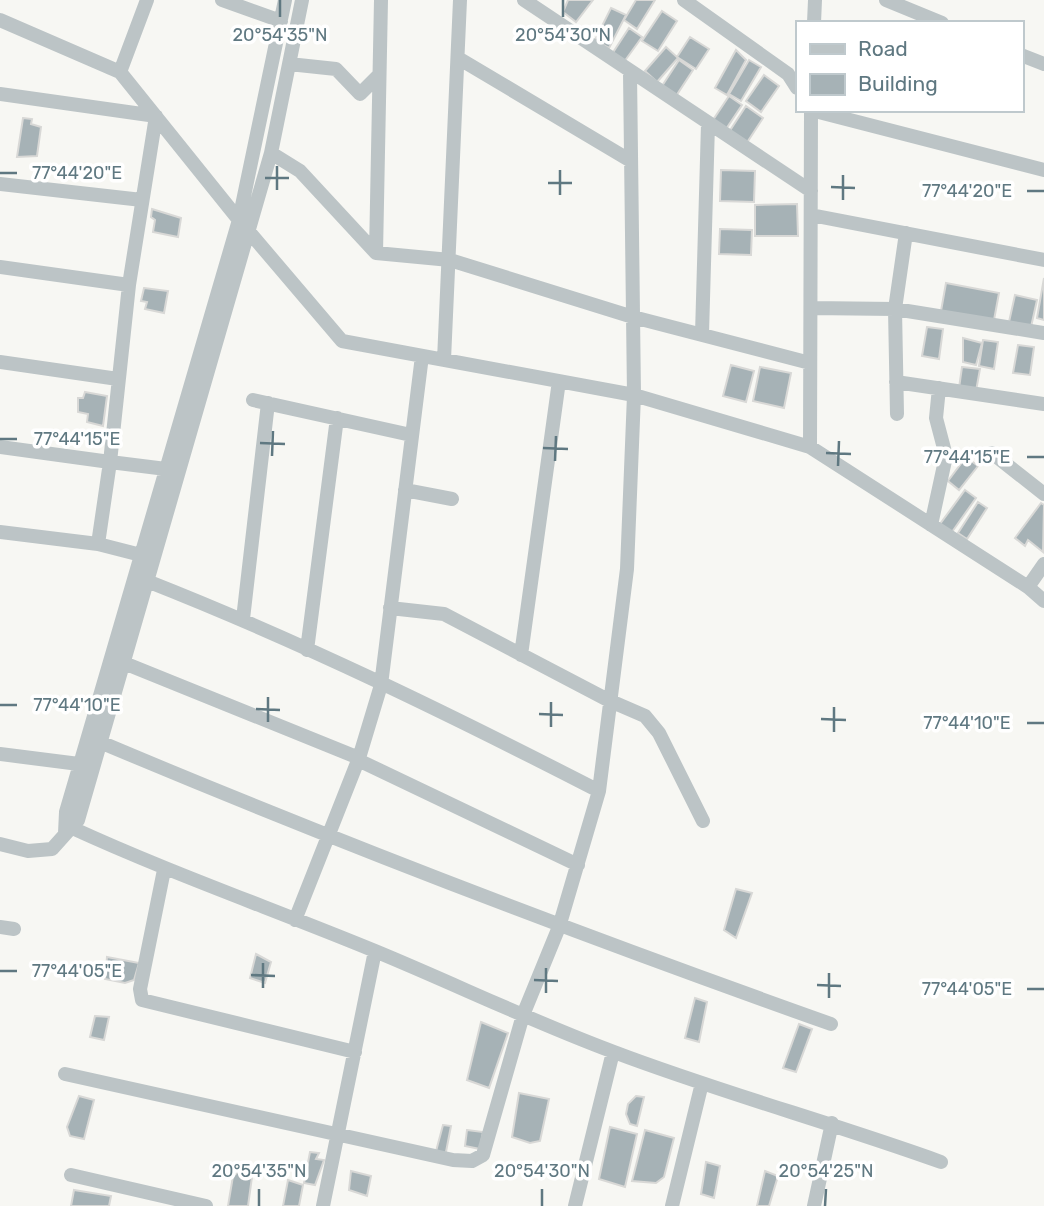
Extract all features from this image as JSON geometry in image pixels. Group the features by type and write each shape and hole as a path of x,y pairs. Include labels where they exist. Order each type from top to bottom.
{"street":[{"path":"120,72 147,0"},
{"path":"222,0 281,21"},
{"path":"77,832 78,820 107,745 124,663 243,225 285,0"},
{"path":"302,0 271,153 243,225 166,469 66,811 77,832 164,870 375,951 613,1052 832,1123 941,1162"},
{"path":"376,253 381,0"},
{"path":"443,360 450,260 460,0"},
{"path":"524,0 542,5 630,74 811,191"},
{"path":"684,0 788,74 796,86"},
{"path":"814,21 815,0"},
{"path":"886,0 937,21"},
{"path":"0,20 120,72 243,225 342,341 634,395 810,447 1028,587 1044,601"},
{"path":"1023,56 1044,64"},
{"path":"458,58 631,161"},
{"path":"289,64 336,69 360,94 379,75"},
{"path":"65,1074 453,1160 479,1160 486,1150 523,1015 559,927 599,791 626,569 634,395 630,74"},
{"path":"0,94 156,116"},
{"path":"810,447 811,112"},
{"path":"819,112 1044,170"},
{"path":"97,544 110,462 129,285 156,116"},
{"path":"702,334 708,124"},
{"path":"271,153 300,171 376,253 450,260 633,317 810,363"},
{"path":"0,184 142,200"},
{"path":"811,215 1044,260"},
{"path":"897,414 895,309 906,233"},
{"path":"0,267 129,285"},
{"path":"811,307 895,309 1044,333"},
{"path":"295,920 358,759 381,685 422,356"},
{"path":"0,362 118,379"},
{"path":"521,655 559,381"},
{"path":"896,382 1044,404"},
{"path":"931,525 946,456 936,418 939,388"},
{"path":"243,619 261,401 411,435"},
{"path":"307,650 337,418"},
{"path":"0,447 166,469"},
{"path":"992,453 1044,494"},
{"path":"405,490 452,499"},
{"path":"0,532 97,544 141,555"},
{"path":"1028,587 1044,564"},
{"path":"147,581 243,619 381,685 443,711 599,791"},
{"path":"390,608 444,614 608,700 636,710 653,724 703,821"},
{"path":"124,663 358,759 578,865"},
{"path":"107,745 327,837 559,927 831,1024"},
{"path":"0,754 79,764"},
{"path":"0,844 40,851 57,845 77,832"},
{"path":"164,870 140,989 142,1000 355,1052"},
{"path":"323,1206 375,951"},
{"path":"575,1206 613,1052"},
{"path":"672,1206 702,1083"},
{"path":"814,1206 832,1123"},
{"path":"71,1175 206,1206"}],"building":[{"path":"568,0 593,0 576,22 563,12"},
{"path":"636,0 655,0 637,29 624,20"},
{"path":"611,8 626,15 609,48 595,40"},
{"path":"662,11 677,21 658,51 642,41"},
{"path":"629,28 642,37 624,62 612,54"},
{"path":"690,37 709,49 696,69 677,57"},
{"path":"666,47 678,58 657,82 645,71"},
{"path":"736,50 746,60 727,95 715,88"},
{"path":"679,60 693,70 676,96 662,86"},
{"path":"749,60 761,67 741,101 729,94"},
{"path":"764,75 779,86 761,112 746,101"},
{"path":"729,96 742,105 726,129 713,120"},
{"path":"746,106 763,118 746,144 729,132"},
{"path":"23,118 32,119 31,124 41,127 37,156 17,157"},
{"path":"721,170 755,171 754,202 720,201"},
{"path":"797,204 798,236 755,236 755,205"},
{"path":"152,209 181,218 178,237 153,232 155,220 151,217"},
{"path":"720,229 752,230 751,255 719,254"},
{"path":"1044,278 1044,320 1037,318"},
{"path":"946,283 999,293 994,320 941,311"},
{"path":"144,288 168,291 164,313 145,309 147,302 141,301"},
{"path":"1015,295 1037,300 1031,327 1009,322"},
{"path":"927,327 943,329 939,359 922,356"},
{"path":"963,338 982,343 976,365 963,362"},
{"path":"983,340 998,342 994,369 979,366"},
{"path":"1018,345 1034,347 1030,375 1013,373"},
{"path":"731,365 754,371 746,402 723,396"},
{"path":"760,367 791,373 784,408 753,401"},
{"path":"962,367 980,369 976,391 959,388"},
{"path":"85,392 107,396 103,426 87,422 88,414 78,412 78,398 83,398"},
{"path":"966,457 978,466 959,490 948,481"},
{"path":"965,490 976,498 952,532 940,524"},
{"path":"978,502 987,508 967,539 958,533"},
{"path":"1041,503 1044,505 1043,552 1028,540 1025,546 1015,538"},
{"path":"736,889 752,893 736,938 724,930"},
{"path":"256,954 271,962 265,983 250,978"},
{"path":"107,957 139,963 134,980 125,983 105,979"},
{"path":"695,998 707,1002 699,1042 685,1038"},
{"path":"95,1016 109,1017 104,1040 90,1037"},
{"path":"481,1022 508,1033 489,1088 467,1080"},
{"path":"799,1024 812,1029 796,1072 783,1068"},
{"path":"519,1093 549,1099 540,1141 530,1143 512,1137"},
{"path":"79,1096 94,1100 84,1139 70,1136 67,1127"},
{"path":"636,1096 644,1097 637,1126 630,1124 626,1114 628,1104"},
{"path":"443,1125 451,1126 445,1157 435,1155"},
{"path":"610,1127 637,1134 625,1187 599,1179"},
{"path":"467,1130 483,1132 480,1149 465,1146"},
{"path":"645,1130 674,1138 664,1177 656,1183 632,1181"},
{"path":"310,1152 319,1153 316,1159 324,1160 315,1185 304,1183"},
{"path":"706,1162 720,1166 714,1198 701,1194"},
{"path":"351,1171 371,1176 367,1196 349,1190"},
{"path":"765,1171 778,1176 769,1206 757,1206"},
{"path":"238,1172 252,1177 248,1206 228,1206 233,1176"},
{"path":"288,1180 303,1185 299,1206 283,1206"},
{"path":"74,1190 111,1196 109,1206 71,1206"}]}
